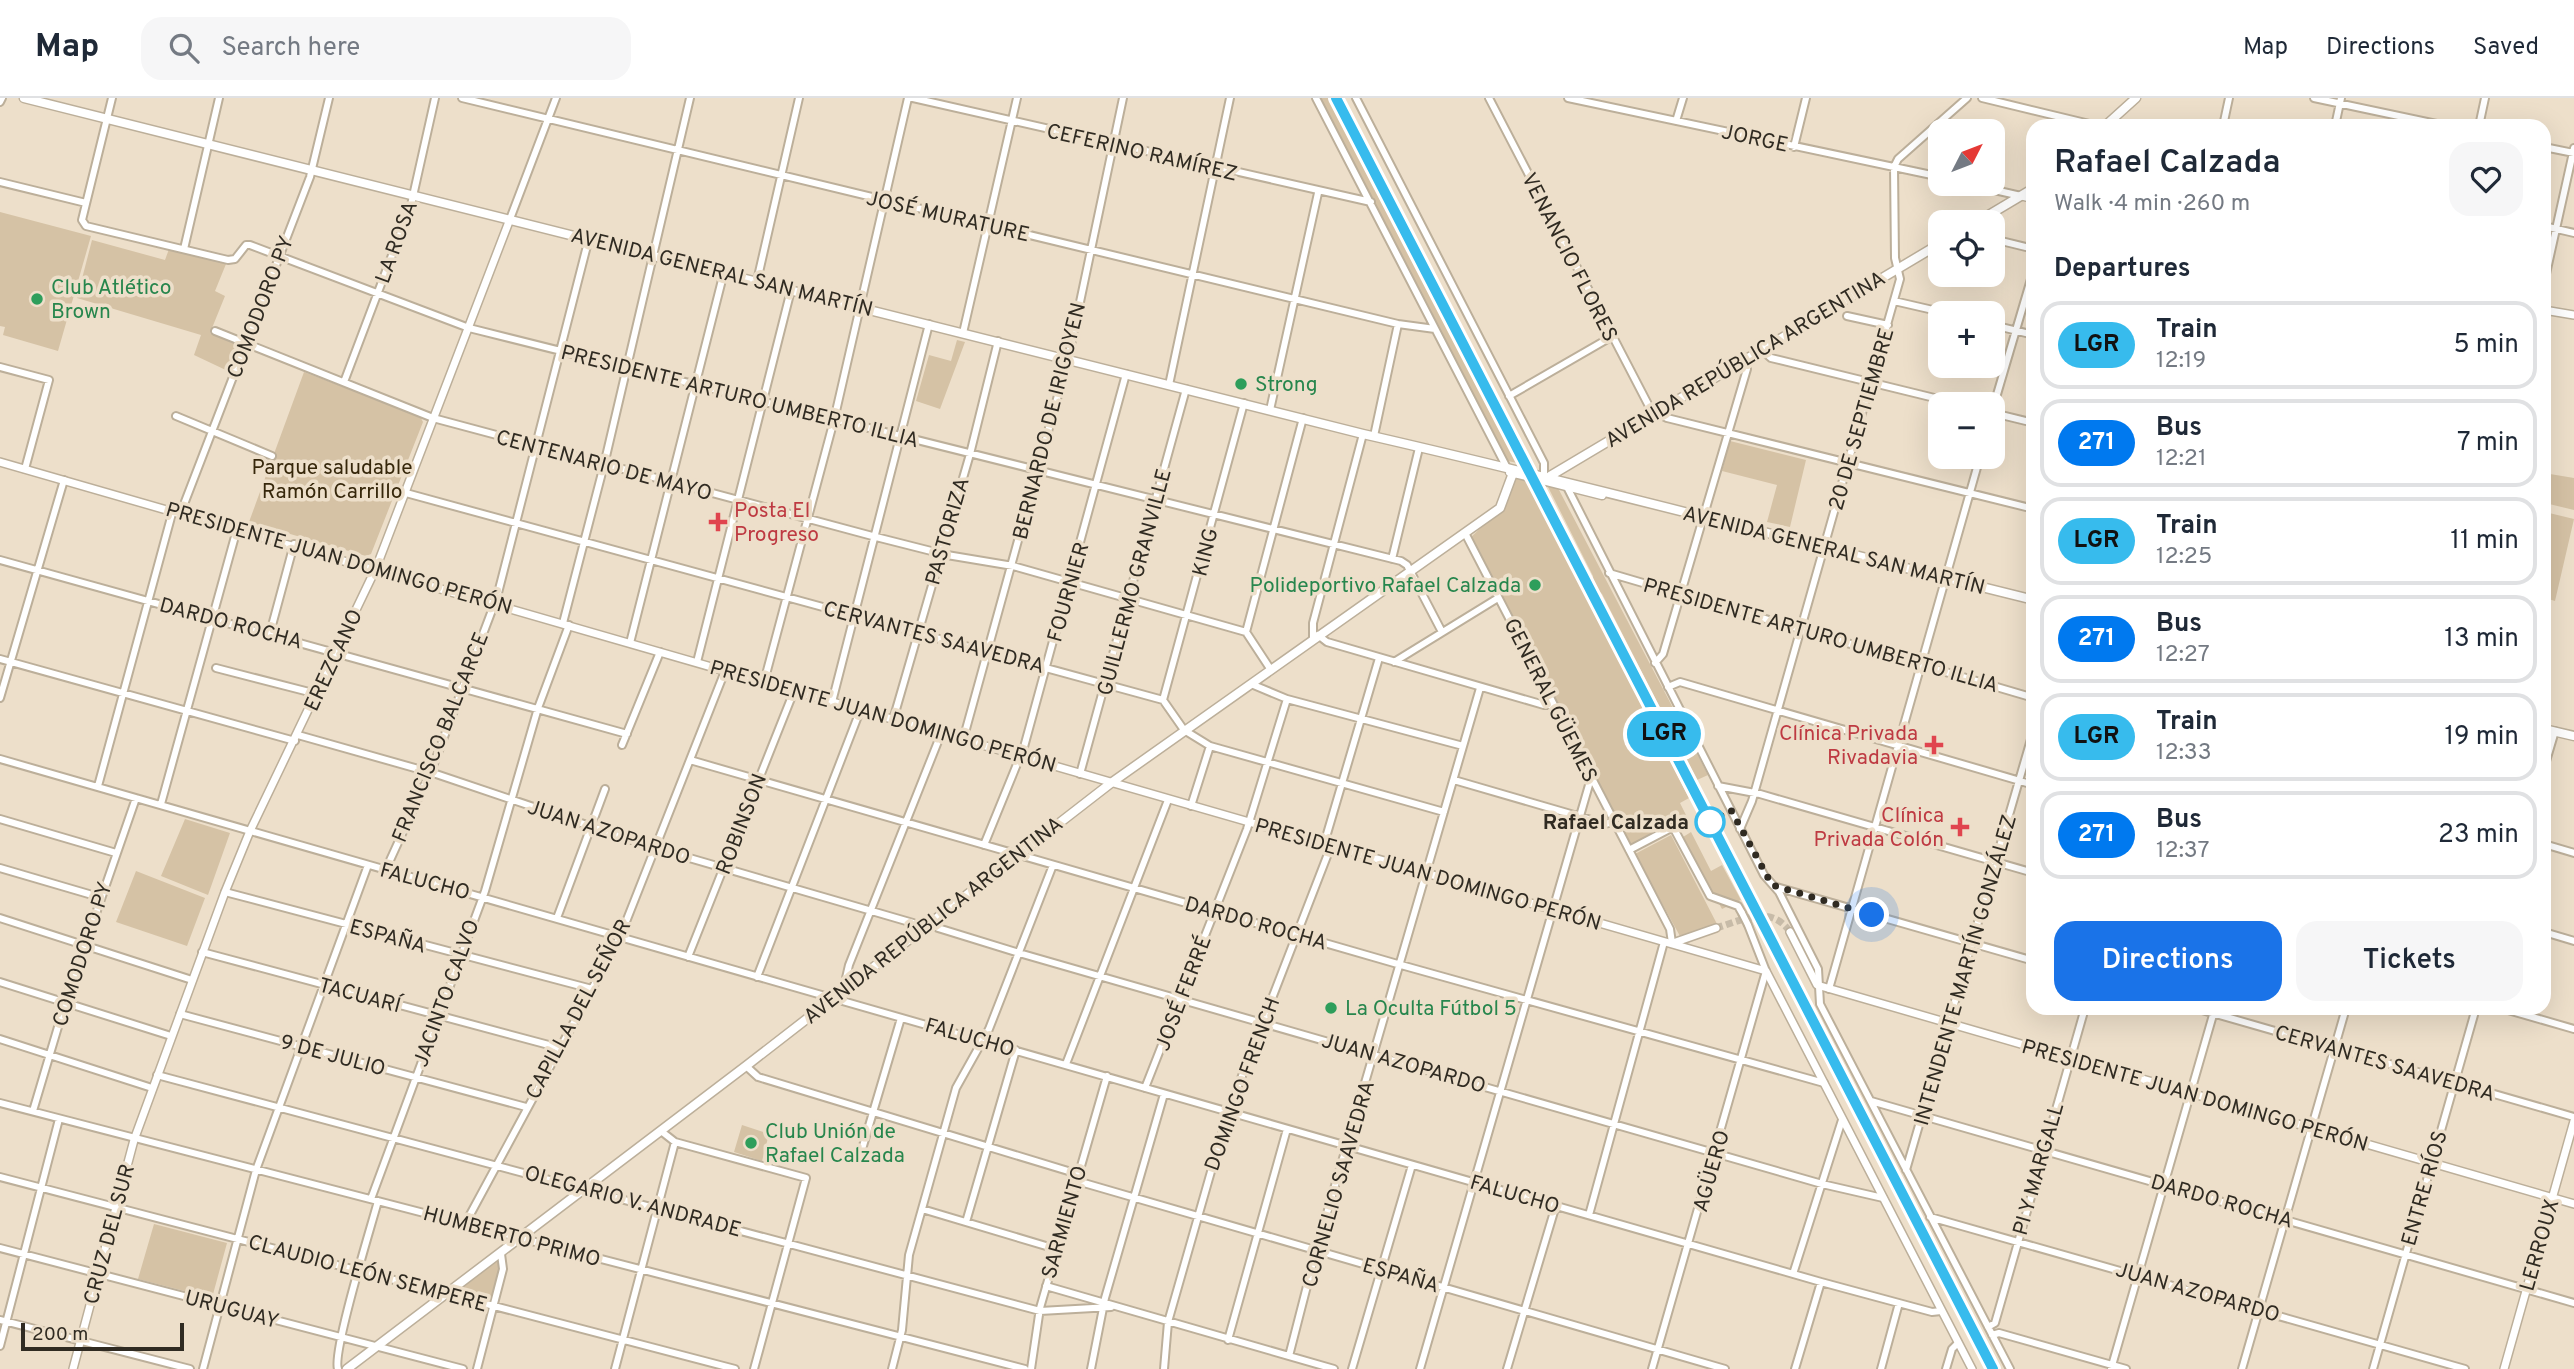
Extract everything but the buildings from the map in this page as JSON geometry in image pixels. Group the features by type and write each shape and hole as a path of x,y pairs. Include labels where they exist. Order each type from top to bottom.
{"main road":[{"name":"AVENIDA GENERAL SAN MARTÍN","path":"24,98 1419,448 1547,475 1703,518 2026,598"},
{"path":"2113,119 2136,98"},
{"path":"1997,210 2026,193"},
{"name":"AVENIDA REPÚBLICA ARGENTINA","path":"1547,475 1928,251"},
{"name":"AVENIDA GENERAL SAN MARTÍN","path":"1419,448 1425,452 1567,487 1635,500"},
{"name":"AVENIDA REPÚBLICA ARGENTINA","path":"347,1369 501,1254 1111,783 1500,508 1513,473"},
{"path":"2551,730 2574,736"}],"street":[{"path":"0,182 86,203 112,98"},
{"path":"184,249 219,98"},
{"name":"COMODORO PY","path":"98,786 148,601 177,511 213,431 312,170 329,98"},
{"name":"LA ROSA","path":"344,382 414,196 435,98"},
{"name":"JOSÉ MURATURE","path":"462,98 1398,324 1436,329"},
{"name":"EREZCANO","path":"134,1140 250,831 297,738 376,568 556,98"},
{"name":"JACINTO CALVO","path":"338,1369 336,1362 374,1200 393,1138 482,896 566,624 690,98"},
{"path":"757,281 799,98"},
{"path":"764,682 862,307 908,98"},
{"name":"CEFERINO RAMÍREZ","path":"914,98 1318,193 1371,202"},
{"path":"963,333 1017,98"},
{"name":"BERNARDO DE IRIGOYEN","path":"963,740 1068,359 1089,249 1123,98"},
{"path":"1169,385 1230,98"},
{"path":"1316,98 1504,456 1506,466"},
{"path":"1356,98 1544,463 1547,475"},
{"name":"VENANCIO FLORES","path":"1489,98 1611,337 1646,403 1655,413"},
{"name":"JORGE","path":"1569,98 1928,174"},
{"path":"1676,121 1682,98"},
{"path":"1794,147 1806,98"},
{"path":"1894,167 1898,159 1967,98"},
{"path":"1982,98 2080,119"},
{"path":"2224,119 2229,98"},
{"path":"2314,98 2341,101 2417,119"},
{"path":"2480,119 2485,98"},
{"path":"2337,119 2341,101"},
{"path":"2551,147 2574,151 2551,252"},
{"name":"20 DE SEPTIEMBRE","path":"1740,829 1754,793 1900,278 1894,167"},
{"path":"1270,410 1318,193"},
{"path":"2006,193 2026,197"},
{"name":"PRESIDENTE ARTURO UMBERTO ILLIA","path":"86,203 82,223 231,261 246,245 469,328 1404,562 1410,570"},
{"path":"2551,228 2574,233"},
{"name":"FRANCISCO BALCARCE","path":"386,869 429,772 495,603 589,238"},
{"path":"2005,242 2026,246"},
{"path":"630,643 724,272"},
{"path":"697,662 740,501 791,290"},
{"path":"1998,392 2026,297"},
{"path":"1894,300 1928,308"},
{"path":"2551,311 2574,316"},
{"path":"1847,316 1888,325"},
{"path":"832,702 929,324"},
{"path":"1374,436 1398,324"},
{"path":"2005,328 2026,333"},
{"name":"CENTENARIO DE MAYO","path":"215,331 433,418 941,554 1013,566 1246,632"},
{"path":"1508,396 1611,337"},
{"name":"PASTORIZA","path":"893,720 970,454 998,341"},
{"path":"1762,350 1771,358 1928,396"},
{"path":"1655,663 1663,654 1747,369 1745,360"},
{"path":"0,367 49,380 25,470"},
{"name":"FOURNIER","path":"984,845 1021,755 1071,582 1126,374"},
{"name":"GUILLERMO GRANVILLE","path":"1080,774 1186,389"},
{"name":"KING","path":"1164,700 1244,403"},
{"path":"1655,413 2026,507"},
{"path":"2005,415 2026,421"},
{"path":"176,416 272,456"},
{"path":"1271,670 1246,632 1303,418"},
{"path":"1363,434 1313,623 1315,637 1480,688 1553,705"},
{"path":"1392,559 1419,448"},
{"name":"PRESIDENTE JUAN DOMINGO PERÓN","path":"0,462 294,544 860,711 1021,755 1168,800 1766,971"},
{"path":"1829,989 1976,469"},
{"path":"0,698 64,480"},
{"path":"1567,487 1740,829 1764,875 1776,887 1818,969 1820,1004 2010,1369"},
{"name":"CERVANTES SAAVEDRA","path":"405,493 919,631 1164,700"},
{"path":"161,804 237,528"},
{"name":"GENERAL GÜEMES","path":"1465,533 1670,929 1668,942"},
{"path":"270,633 294,544"},
{"name":"DARDO ROCHA","path":"0,560 627,734"},
{"path":"1410,570 1443,632"},
{"name":"PRESIDENTE ARTURO UMBERTO ILLIA","path":"1609,573 2026,696"},
{"path":"1394,662 1498,598"},
{"path":"622,745 660,652"},
{"name":"DOMINGO FRENCH","path":"1164,1369 1168,1322 1228,1112 1297,935 1327,845 1341,782 1379,658"},
{"name":"JUAN AZOPARDO","path":"0,659 187,713 429,772 655,848 913,923 919,929"},
{"path":"216,668 317,694"},
{"name":"CAPILLA DEL SEÑOR","path":"465,1224 620,937 725,671"},
{"path":"1668,687 1680,682 2026,783"},
{"path":"1251,684 1259,690 1287,699 1462,746"},
{"name":"CORNELIO SAAVEDRA","path":"1289,1356 1316,1251 1480,688"},
{"name":"ROBINSON","path":"688,957 794,691"},
{"name":"JOSÉ FERRÉ","path":"1145,1088 1249,823 1287,699"},
{"path":"1164,700 1184,730 1210,746 1444,812"},
{"path":"757,977 860,711"},
{"path":"2551,744 2555,731"},
{"path":"849,984 846,978 849,965 941,734"},
{"path":"1191,806 1210,746"},
{"name":"INTENDENTE MARTÍN GONZÁLEZ","path":"1906,1170 2026,757"},
{"name":"FALUCHO","path":"0,759 1821,1282 1933,1312 1941,1311"},
{"name":"DARDO ROCHA","path":"690,760 1401,965 1824,1083"},
{"path":"1420,1369 1550,909 1591,778"},
{"path":"1454,780 1605,824 1613,822"},
{"path":"1718,786 1754,793 2026,871"},
{"path":"557,918 605,789"},
{"name":"COMODORO PY","path":"33,1111 65,1000 136,798"},
{"path":"1066,1064 1168,800"},
{"path":"0,819 116,853"},
{"path":"1629,850 1673,827 1710,896 1738,906 1766,971 1972,1369"},
{"path":"2551,847 2574,853"},
{"path":"203,1369 256,1170 368,865"},
{"path":"892,1369 900,1338 907,1275 922,1209 959,1080 983,1041 1053,865"},
{"path":"0,868 99,897"},
{"path":"1776,887 2026,959"},
{"name":"ESPAÑA","path":"225,892 592,989"},
{"path":"0,918 85,943 192,980"},
{"name":"JUAN AZOPARDO","path":"929,921 938,928 1019,953 1822,1184 1882,1198"},
{"path":"1588,1215 1638,1032 1668,942 1716,928"},
{"path":"1670,929 1687,938"},
{"path":"1790,932 1817,985"},
{"path":"2551,934 2574,941"},
{"name":"TACUARÍ","path":"202,953 559,1048"},
{"name":"AGÜERO","path":"1652,1369 1766,971"},
{"path":"0,982 65,1000 172,1036"},
{"name":"PRESIDENTE JUAN DOMINGO PERÓN","path":"1817,985 2574,1204"},
{"name":"9 DE JULIO","path":"180,1014 526,1107"},
{"name":"PI Y MARGALL","path":"1988,1327 1994,1323 2083,1015"},
{"path":"2112,1367 2214,1015"},
{"name":"CERVANTES SAAVEDRA","path":"2228,1015 2574,1119"},
{"path":"2242,1369 2344,1015"},
{"name":"ENTRE RÍOS","path":"2373,1369 2474,1015"},
{"path":"2525,1015 2574,1029"},
{"path":"860,1156 901,1018"},
{"path":"0,1039 152,1088"},
{"path":"966,1222 1016,1050"},
{"name":"ESPAÑA","path":"746,1066 758,1077 988,1147 1134,1199 1724,1369"},
{"name":"OLEGARIO V. ANDRADE","path":"157,1075 1040,1311 1106,1307"},
{"name":"SARMIENTO","path":"1031,1369 1046,1286 1107,1076"},
{"path":"1091,1369 1164,1094"},
{"name":"DARDO ROCHA","path":"1871,1101 2574,1303"},
{"name":"HUMBERTO PRIMO","path":"0,1103 134,1140 1025,1369"},
{"path":"0,1346 3,1320 24,1255 59,1119"},
{"name":"LERROUX","path":"2504,1369 2574,1119"},
{"path":"1793,1274 1842,1120"},
{"path":"1228,1340 1287,1129"},
{"path":"661,1131 675,1142 806,1178 754,1369"},
{"name":"CRUZ DEL SUR","path":"73,1369 134,1140"},
{"path":"615,1369 675,1142"},
{"path":"1352,1369 1412,1165"},
{"name":"CLAUDIO LEÓN SEMPERE","path":"0,1177 735,1369"},
{"path":"1507,1369 1556,1205"},
{"path":"922,1209 1056,1249"},
{"name":"JUAN AZOPARDO","path":"1930,1217 2465,1369"},
{"name":"URUGUAY","path":"0,1248 463,1369"},
{"path":"477,1369 503,1269 501,1254"},
{"path":"1795,1369 1821,1282"},
{"name":"OLEGARIO V. ANDRADE","path":"1046,1286 1106,1307 1334,1369"},
{"path":"1881,1369 1899,1303"},
{"path":"3,1320 190,1369"},
{"path":"1992,1335 1999,1333 2126,1369"},
{"path":"1946,1369 1952,1349 1958,1343"}],"green space":[{"path":"1320,98 1328,98 1517,463 1508,461"},
{"name":"Club Atlético Brown","path":"0,212 91,236 58,351 3,335 5,327 0,326"},
{"path":"92,240 165,260 169,249 226,264 215,291 225,296 210,333 240,346 230,372 194,355 201,335 77,298"},
{"path":"957,340 965,342 940,409 916,401 929,355 951,361"},
{"name":"Parque saludable Ramón Carrillo","path":"304,372 420,416 423,422 371,554 366,556 249,522"},
{"path":"1730,441 1806,460 1790,527 1767,522 1777,485 1722,471"},
{"path":"2551,474 2574,478 2574,510 2551,504"},
{"path":"1519,477 1527,482 1689,798 1680,803 1687,817 1631,847 1470,538 1506,504 1515,480"},
{"path":"1547,485 1558,488 1708,775 1697,780 1602,594 1594,587 1593,576"},
{"path":"2551,513 2574,519 2555,601 2551,600"},
{"path":"185,819 230,833 208,895 161,876"},
{"path":"1691,832 1711,871 1722,865 1741,900 1722,909 1683,837"},
{"path":"1671,835 1717,924 1681,938 1635,854"},
{"path":"136,871 205,898 187,946 116,922"},
{"name":"Club Unión de Rafael Calzada","path":"742,1125 769,1134 762,1161 734,1152"},
{"path":"154,1224 227,1243 212,1298 138,1279"},
{"path":"501,1254 503,1260 494,1306 447,1293"}],"tunnel":[{"path":"1716,928 1746,918 1765,916 1782,923 1790,932"}],"railway":[{"path":"1332,98 1989,1369"}],"train":[{"name":"LGR","path":"1336,98 1993,1369"}],"place":[{"name":"Club Atlético Brown","path":"37,299"},
{"name":"Strong","path":"1241,384"},
{"name":"Posta El Progreso","path":"718,522"},
{"name":"Polideportivo Rafael Calzada","path":"1535,585"},
{"name":"Clínica Privada Rivadavia","path":"1934,745"},
{"name":"Rafael Calzada","path":"1710,822"},
{"name":"Clínica Privada Colón","path":"1960,827"},
{"name":"La Oculta Fútbol 5","path":"1331,1008"},
{"name":"Club Unión de Rafael Calzada","path":"751,1143"}],"route":[{"path":"1710,822 1731,810 1764,875 1772,885 1872,915"}]}
